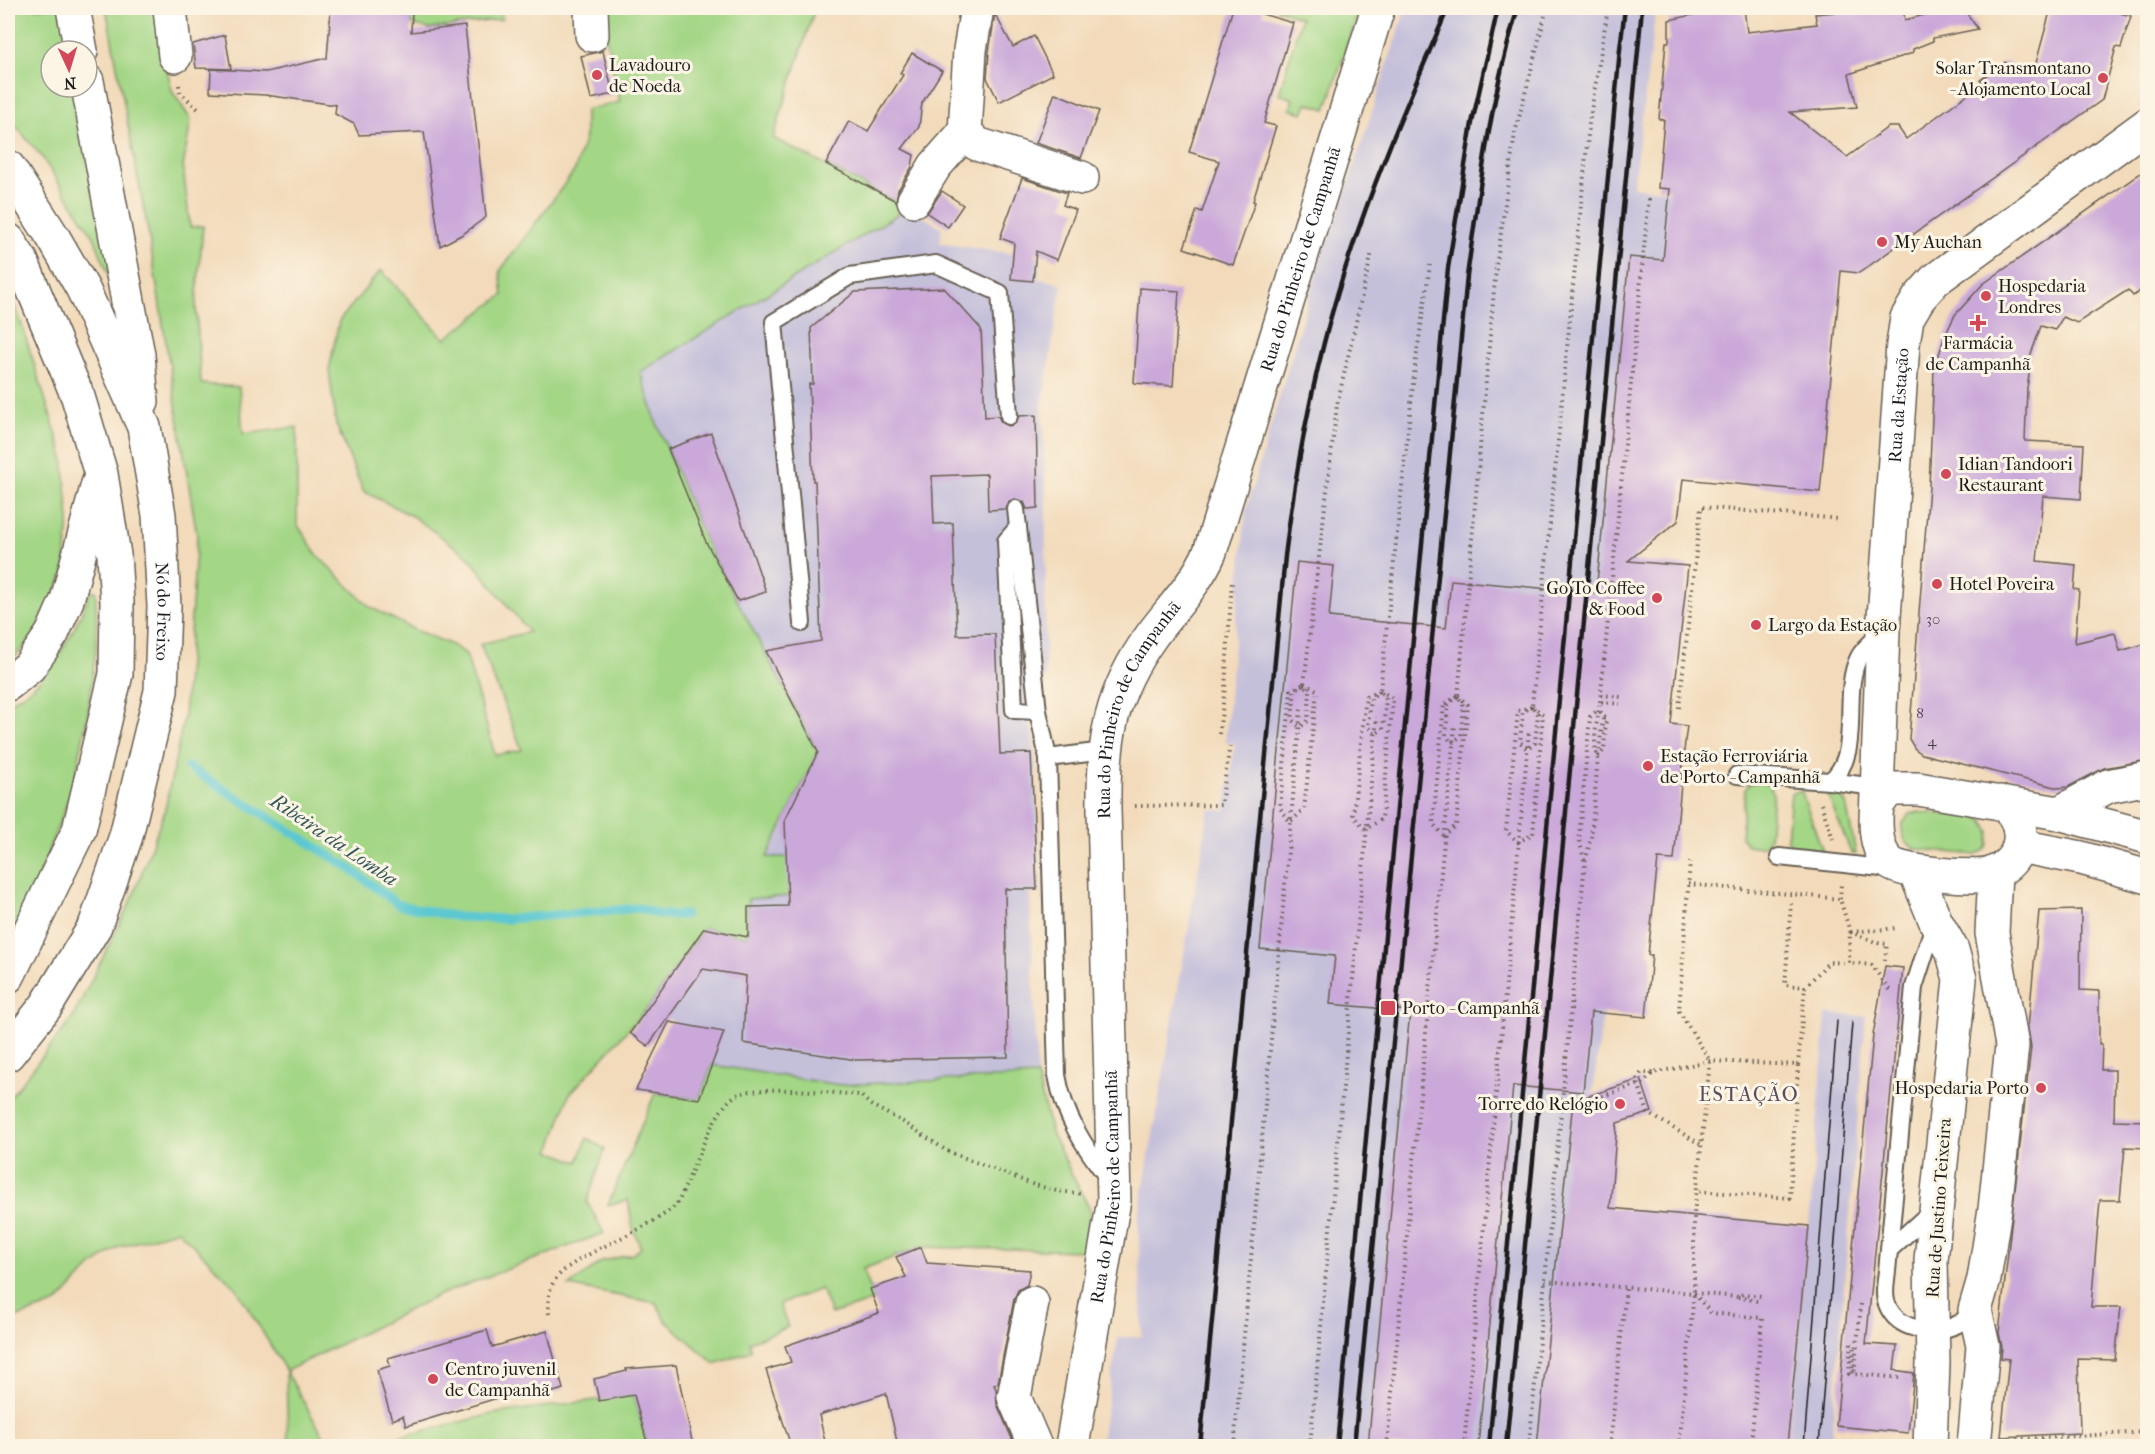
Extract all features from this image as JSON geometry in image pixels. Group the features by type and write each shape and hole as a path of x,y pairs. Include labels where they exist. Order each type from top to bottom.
{"main road":[{"path":"73,8 79,39"},
{"path":"171,8 175,56"},
{"path":"914,200 935,166 965,132 970,51 977,8"},
{"name":"Rua do Pinheiro de Campanhã","path":"1072,1446 1112,1219 1104,751 1112,715 1134,664 1152,635 1200,573 1210,552 1378,8"},
{"path":"90,99 138,355 144,427"},
{"name":"Rua da Estação","path":"1911,871 1892,865 1880,846 1876,830 1883,794 1883,632 1903,344 1907,318 1919,298 1935,279 2148,124"},
{"path":"965,132 977,144 1082,178"},
{"name":"Nó do Freixo","path":"8,167 53,237 82,289 144,427 159,515 164,606 161,691 126,836 95,926 46,1006 8,1054"},
{"path":"8,240 21,260 78,397 101,474 114,555 117,602 116,674 79,830 8,976"},
{"path":"8,684 29,667 56,625 67,600 101,474"},
{"path":"2059,813 2108,786 2148,778"},
{"path":"1883,794 1918,789 2000,802 2059,813 2148,837"},
{"path":"1911,871 1974,877 1995,872 2011,862 2019,846 2020,829 2008,808 2000,802"},
{"path":"2019,846 2081,858 2148,877"},
{"name":"Rua de Justino Teixeira","path":"1911,871 1935,922 1952,950 1960,979 1931,1260 1930,1446"},
{"path":"1974,1444 1983,1346 1975,1310 1984,1279 1995,1209 2012,1045 1992,933 1995,872"},
{"path":"1032,1303 1014,1397 1035,1446"}],"lane":[{"path":"802,623 774,322 850,276 936,264 1000,293 1009,416"},
{"path":"1016,509 1038,711 1047,758 1057,1075 1061,1095 1073,1126 1113,1185"},
{"path":"1018,527 1006,541 1014,710 1038,711"},
{"path":"1830,781 1840,773 1846,761 1850,706 1858,658 1863,649 1883,632"},
{"path":"1047,758 1104,751"},
{"path":"1737,775 1830,781 1883,794"},
{"path":"1779,857 1911,871"},
{"path":"1935,922 1914,987 1885,1301 1891,1313 1901,1322 1918,1330 1932,1331 1957,1324 1975,1310"},
{"path":"1889,1250 1936,1207"}],"path":[{"path":"1443,835 1456,826 1464,706 1458,696 1496,268 1515,133 1547,8"},
{"path":"1518,842 1533,834 1538,714 1532,706 1588,124 1608,8"},
{"path":"1598,758 1594,749 1649,197"},
{"path":"1299,727 1308,721 1310,691 1304,684 1337,405 1372,252"},
{"path":"1375,734 1383,729 1386,699 1380,691 1415,366 1430,265"},
{"path":"1679,708 1701,507 1840,519"},
{"path":"1218,735 1225,688 1233,570"},
{"path":"1299,727 1292,720 1295,690 1304,684"},
{"path":"1304,684 1317,690 1314,720 1304,810 1290,822 1280,808 1288,716 1291,690 1304,684"},
{"path":"1375,734 1368,727 1371,698 1380,691"},
{"path":"1380,691 1394,698 1382,819 1366,829 1353,816 1365,696 1380,691"},
{"path":"1601,695 1621,697"},
{"path":"1452,743 1446,735 1448,705 1458,696"},
{"path":"1443,835 1433,824 1444,704 1458,696"},
{"path":"1452,743 1463,735 1468,705 1458,696"},
{"path":"1600,702 1620,704"},
{"path":"1518,842 1506,831 1523,712 1532,706"},
{"path":"1527,749 1518,740 1518,711 1532,706"},
{"path":"1532,706 1543,714 1538,743"},
{"path":"1288,716 1301,709"},
{"path":"1301,709 1314,720"},
{"path":"1234,1446 1301,709"},
{"path":"1528,1446 1585,862 1591,839 1598,758 1602,750 1605,719 1599,710"},
{"path":"1585,862 1579,838 1590,717 1599,710"},
{"path":"1363,722 1377,717"},
{"path":"1377,717 1390,726"},
{"path":"1310,1446 1377,717"},
{"path":"1455,724 1463,735"},
{"path":"1442,730 1455,724"},
{"path":"1387,1446 1455,724"},
{"path":"1518,740 1529,731"},
{"path":"1529,731 1538,743"},
{"path":"1464,1446 1529,731"},
{"path":"1527,749 1538,743"},
{"path":"1134,806 1221,805 1230,744"},
{"path":"1820,802 1836,846"},
{"path":"1679,1446 1694,1293 1694,1215 1710,1061 1679,1011 1690,862"},
{"path":"1688,884 1840,899 1850,932 1850,963"},
{"path":"1791,903 1785,985 1805,987"},
{"path":"1850,932 1897,928"},
{"path":"1850,932 1878,943 1887,944 1885,960"},
{"path":"1697,1191 1790,1198 1805,987 1829,962 1872,965 1894,997"},
{"path":"1700,1144 1648,1113 1637,1080 1641,1072 1653,1073 1710,1061 1798,1065"},
{"path":"1562,1109 1643,1083 1653,1073"},
{"path":"549,1314 548,1299 553,1282 564,1271 578,1261 639,1230 677,1204 720,1110 735,1096 754,1089 860,1095 871,1105 905,1123 947,1151 1032,1184 1057,1191 1082,1194 1113,1185"},
{"path":"1545,1281 1738,1297 1761,1302"},
{"path":"1610,1446 1626,1288"},
{"path":"1694,1293 1711,1313 1762,1318 1751,1446"},
{"path":"1738,1297 1743,1294 1762,1296"},
{"path":"1853,1374 1862,1303"},
{"path":"1853,1346 1849,1374 1906,1378"},
{"path":"1974,1444 2148,1432"}],"shaded area":[{"path":"1406,8 1656,8 1633,187 1670,191 1606,854 1603,1013 1591,1107 1610,1208 1779,1223 1757,1446 1100,1446 1118,1338 1142,1336 1138,1220 1209,809 1225,811 1235,744 1225,742 1246,510 1327,236 1331,236"},
{"path":"908,208 942,228 940,243 1040,258 1038,279 1062,283 1042,406 1046,503 1045,680 1024,676 1035,753 1040,893 1030,893 1037,1076 840,1085 669,1059 682,1028 650,1006 704,928 748,926 748,899 817,756 706,542 657,424 640,372"},
{"path":"1826,1014 1866,1016 1831,1446 1788,1446 1809,1226"}],"green space":[{"path":"8,8 65,8 71,39 39,39 39,99 82,99 119,302 94,237 42,157 8,117"},
{"path":"106,8 159,8 172,91 191,120 183,167 190,227 203,226 196,306 201,384 239,387 243,434 297,427 297,524 318,556 370,607 417,631 450,644 466,654 495,755 522,750 480,644 529,632 468,556 412,516 363,491 336,424 329,370 339,321 381,270 445,339 503,295 500,271 575,170 585,137 585,110 620,102 607,42 605,8 815,8 773,138 908,208 640,372 657,424 706,542 818,752 767,857 787,857 820,894 748,899 748,937 704,928 649,1006 569,1095 550,1151 578,1162 587,1138 605,1149 587,1202 604,1233 439,1295 286,1371 236,1288 178,1230 119,1247 91,1267 57,1303 18,1317 8,1318 8,1100 72,1019 132,899 165,810 184,717 197,536 148,231"},
{"path":"376,8 501,8 502,19 430,29 411,24 412,13 385,11 374,21"},
{"path":"1278,8 1360,8 1326,109 1307,103 1303,113 1290,109 1293,99 1279,94 1301,18"},
{"path":"8,294 18,313 63,455 69,520 64,574 33,636 8,665"},
{"path":"91,591 96,591 96,649 88,712 74,785 31,895 8,946 8,703 32,688 53,664 74,629"},
{"path":"1756,781 1768,784 1773,794 1769,838 1761,847 1747,845 1741,837 1745,790 1748,785"},
{"path":"1801,790 1823,852 1798,849 1787,839 1791,793"},
{"path":"1839,793 1846,804 1856,854 1852,854 1828,796"},
{"path":"1917,812 1975,817 1983,820 1990,832 1988,845 1985,850 1976,855 1916,849 1905,840 1902,824 1910,814"},
{"path":"712,1065 840,1085 1037,1076 1051,1133 1090,1210 1085,1251 921,1247 863,1269 875,1300 831,1314 821,1289 779,1304 788,1327 749,1342 751,1351 715,1364 666,1321 656,1303 569,1286 603,1261 633,1254 641,1248 633,1229 628,1200 608,1205 655,1093 699,1099"},
{"path":"286,1371 329,1446 288,1446"},
{"path":"634,1395 648,1446 362,1446 497,1413"}],"building":[{"path":"331,8 375,8 375,10 412,13 411,32 465,26 486,217 463,234 440,246 424,132 359,135 354,124 335,114 336,105 265,95 210,92 211,69 266,72 327,58"},
{"path":"1233,8 1264,8 1262,14 1293,23 1264,123 1276,126 1253,201 1255,202 1233,265 1184,248 1197,210 1202,212 1219,161 1189,152"},
{"path":"1726,8 1744,8 1747,32 1817,24 1815,14 1835,12 1834,8 1903,8 1905,20 1951,8 1963,8 1978,29 1933,38 1933,41 1913,49 1913,53 1849,74 1857,107 1790,112 1847,157 1888,127 1898,127 1906,139 1983,83 1980,80 2005,62 2033,74 2051,8 2103,8 2131,16 2121,48 2116,47 2102,100 1859,273 1841,271 1820,492 1683,479 1678,521 1628,561 1688,566 1671,724 1687,726 1674,860 1658,859 1648,955 1652,955 1646,1017 1591,1012 1583,1092 1513,1086 1478,1446 1368,1446 1410,1011 1330,1004 1335,956 1260,949 1297,562 1334,566 1329,617 1446,628 1451,580 1596,593 1629,257 1663,260 1670,189 1658,188 1664,120 1659,119 1666,42 1669,42 1669,20"},
{"path":"995,14 1013,47 1034,36 1053,74 999,102 987,78"},
{"path":"225,35 231,69 196,68 193,44"},
{"name":"Lavadouro de Noeda","path":"603,51 613,94 591,99 581,56"},
{"path":"912,53 942,71 922,103 919,127 902,149 914,155 912,167 898,190 896,201 826,164 849,121 868,131 903,75 900,73"},
{"path":"1055,93 1099,111 1081,158 1036,143"},
{"path":"2148,168 2148,285 2133,296 2128,290 2077,323 2063,317 2055,330 2041,326 2026,368 2030,369 2025,441 2084,444 2081,499 2043,496 2037,561 2076,565 2074,589 2079,590 2075,643 2115,633 2120,651 2148,643 2148,760 2104,768 2068,787 2059,788 1922,754 1915,749 1909,739 1929,487 1934,371 1944,338 1955,315 1983,284"},
{"path":"1022,178 1067,193 1063,205 1076,210 1057,260 1036,251 1033,281 1011,279 1014,243 1000,238"},
{"path":"942,191 963,205 948,227 927,213"},
{"path":"944,288 981,329 985,417 998,416 1001,422 1009,426 1015,424 1019,416 1036,415 1038,508 1027,509 1024,502 1015,499 1009,501 1006,509 988,510 987,474 932,476 934,524 953,523 957,635 995,634 1000,754 1031,753 1037,889 1005,889 1008,1057 857,1060 743,1043 746,976 703,969 648,1046 630,1033 704,928 748,937 748,907 788,906 785,820 818,752 766,651 821,641 809,384 813,384 811,328 855,292"},
{"path":"1140,288 1179,291 1173,386 1134,383"},
{"path":"711,433 766,592 738,601 706,542 668,449"},
{"path":"2081,910 2080,990 2099,991 2101,1070 2115,1070 2114,1120 2148,1121 2148,1148 2125,1147 2120,1200 2100,1200 2091,1307 2121,1307 2115,1360 2078,1359 2080,1433 2001,1437 2009,1359 2001,1358 2002,1347 1999,1333 2031,1047 2028,1028 2039,911"},
{"path":"1885,966 1903,968 1866,1344 1897,1346 1894,1370 1914,1373 1908,1433 1836,1426 1873,1035"},
{"path":"669,1022 724,1032 699,1099 636,1090"},
{"path":"1641,1079 1652,1112 1617,1123 1610,1208 1809,1226 1787,1446 1537,1446 1573,1101"},
{"path":"921,1247 927,1263 1030,1270 1027,1285 1018,1290 1014,1299 998,1383 994,1385 997,1404 1015,1446 898,1446 886,1393 819,1415 826,1446 791,1446 766,1370 791,1362 785,1346 879,1313 870,1289 906,1277 896,1257"},
{"name":"Centro juvenil de Campanhã","path":"487,1330 492,1347 547,1331 563,1389 538,1397 536,1390 507,1397 507,1395 406,1426 403,1416 392,1420 377,1370 390,1366 388,1358"},
{"path":"676,1365 693,1446 648,1446 634,1395 599,1401 594,1379 627,1371 626,1369"}],"waterway":[{"name":"Ribeira da Lomba","path":"188,767 348,867 399,905 458,917 508,919 639,908 661,915 685,915"}],"tram line":[{"path":"1804,1446 1837,1021"},
{"path":"1819,1446 1852,1022"}],"railway":[{"path":"1200,1446 1285,556 1294,489 1320,357 1349,256 1389,148 1448,8"},
{"path":"1337,1446 1448,268 1472,123 1498,8"},
{"path":"1354,1446 1467,276 1493,107 1518,8"},
{"path":"1489,1446 1625,8"},
{"path":"1506,1446 1642,8"}],"place":[{"name":"Lavadouro de Noeda","path":"597,75"},
{"name":"Solar Transmontano - Alojamento Local","path":"2103,78"},
{"name":"My Auchan","path":"1882,242"},
{"name":"Hospedaria Londres","path":"1986,296"},
{"name":"Farmácia de Campanhã","path":"1978,323"},
{"name":"Idian Tandoori Restaurant","path":"1946,474"},
{"name":"Hotel Poveira","path":"1937,584"},
{"name":"Go To Coffee & Food","path":"1657,598"},
{"name":"Largo da Estação","path":"1756,625"},
{"name":"Estação Ferroviária de Porto - Campanhã","path":"1648,766"},
{"name":"Porto - Campanhã","path":"1388,1008"},
{"name":"Hospedaria Porto","path":"2041,1088"},
{"name":"Torre do Relógio","path":"1620,1104"},
{"name":"Centro juvenil de Campanhã","path":"433,1379"}],"district":[{"name":"ESTAÇÃO","path":"1749,1094"}]}
